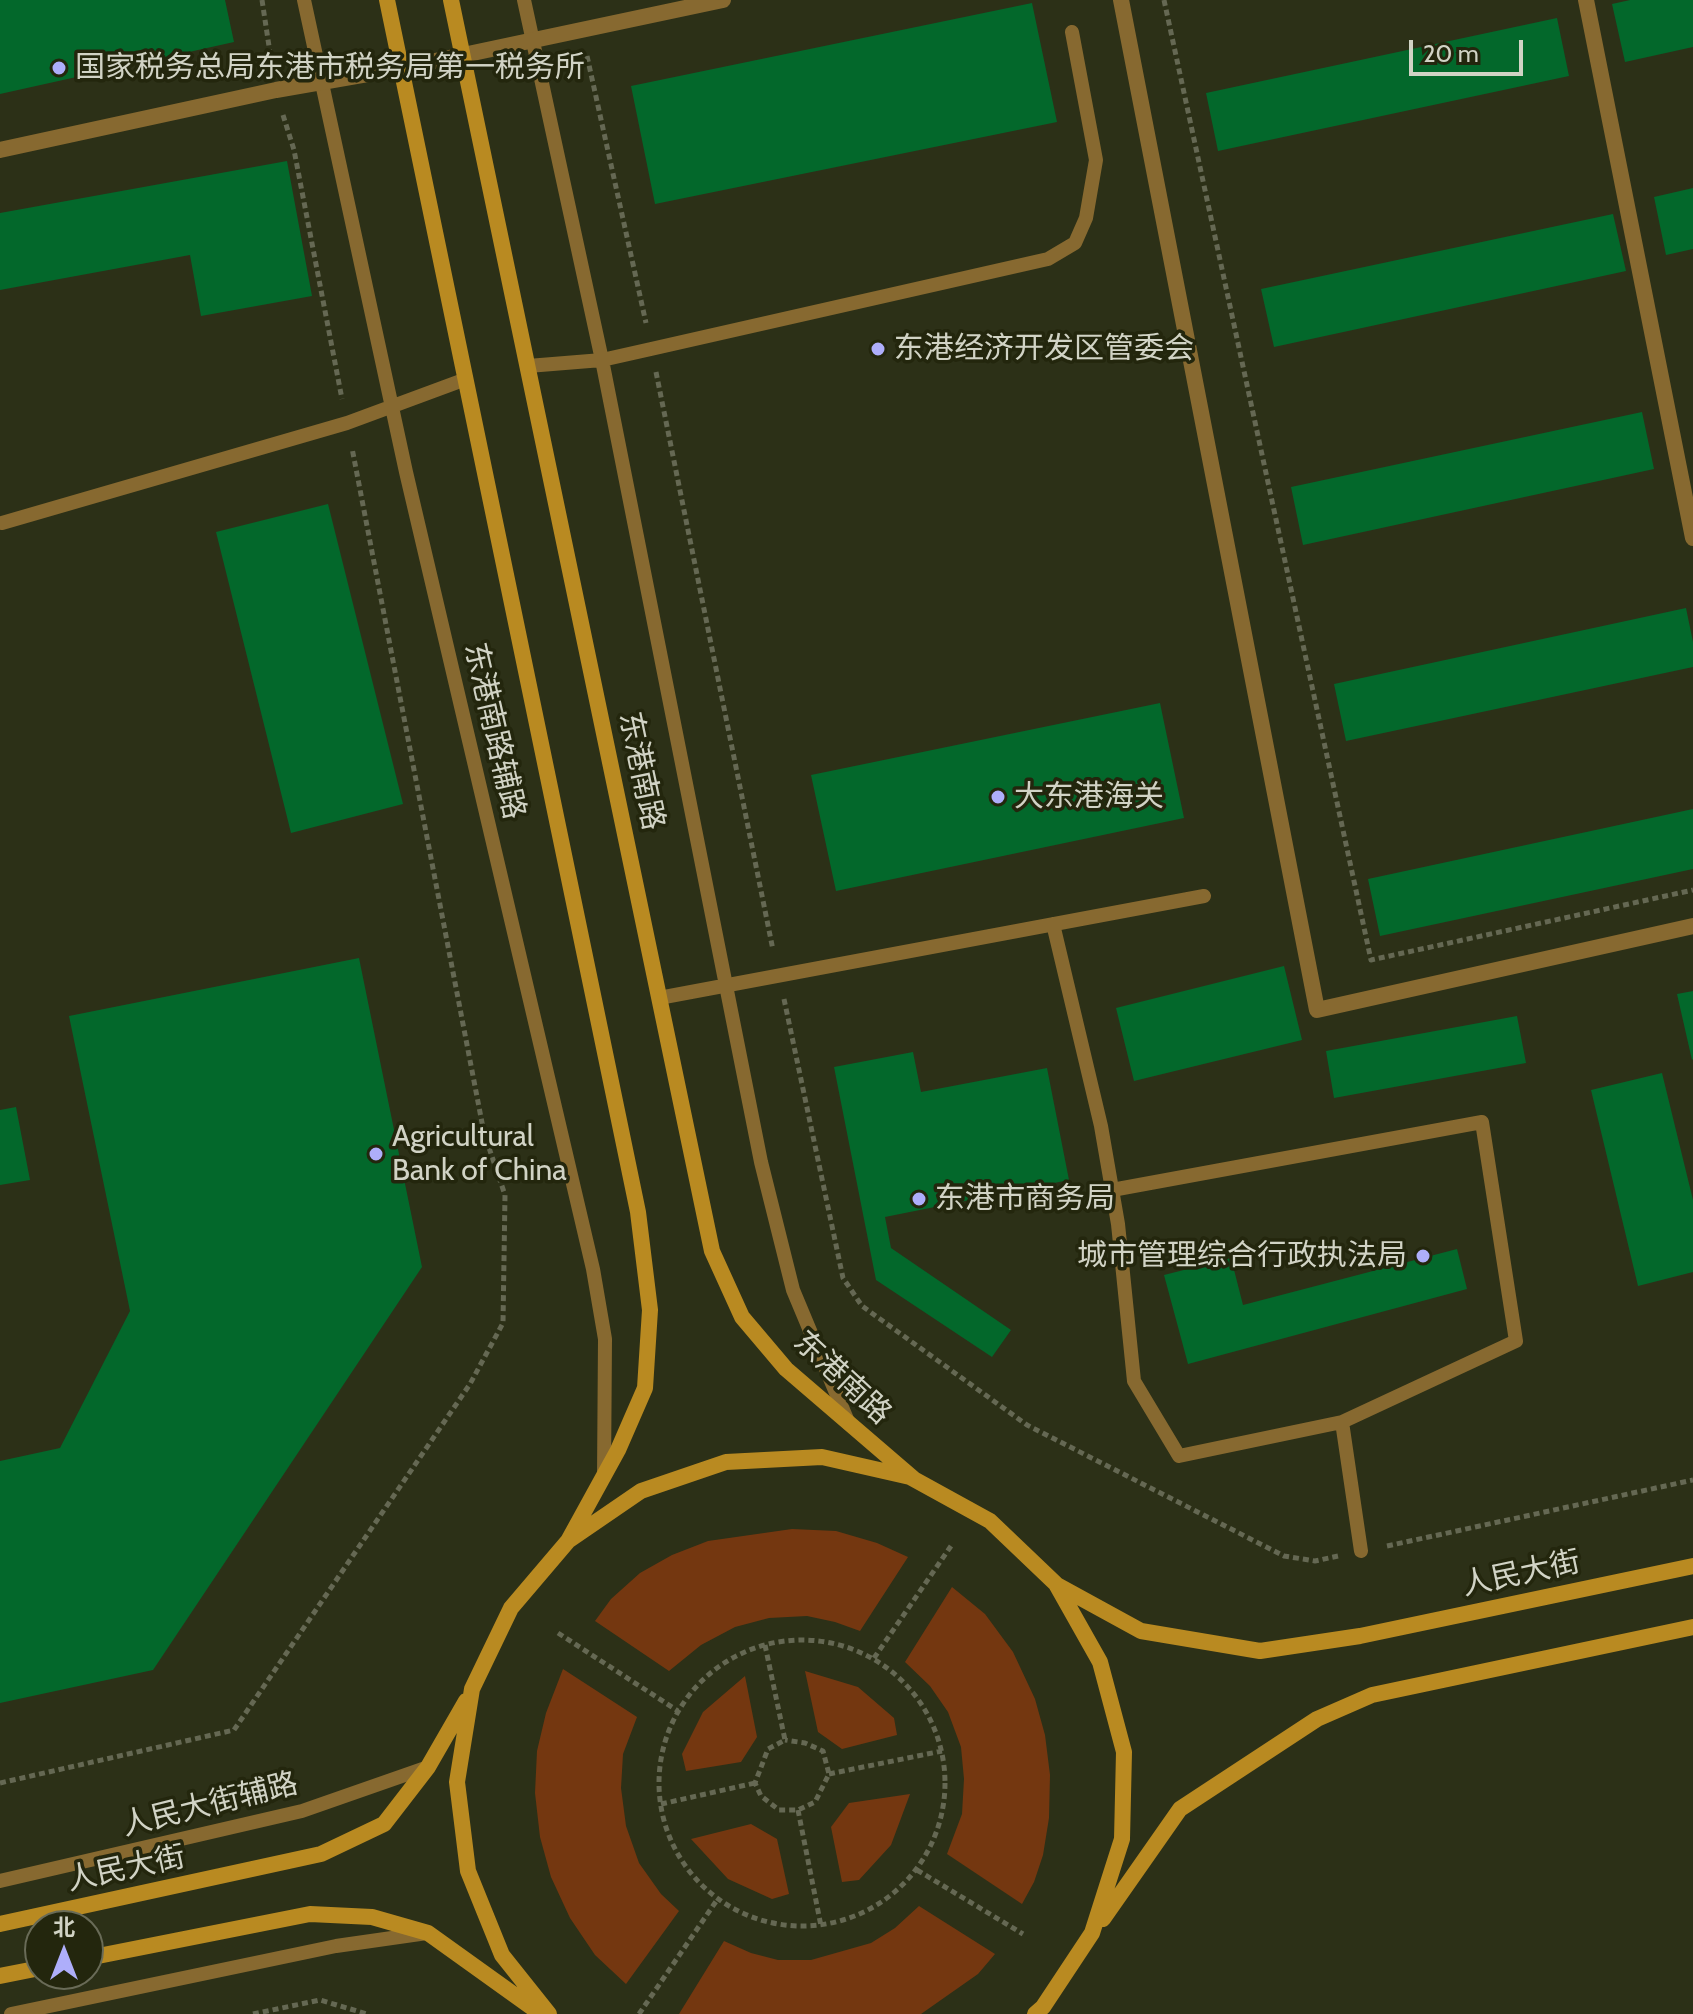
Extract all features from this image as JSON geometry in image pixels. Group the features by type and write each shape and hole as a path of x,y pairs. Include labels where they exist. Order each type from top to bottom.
{"main road":[{"path":"387,0 638,1212 650,1310 645,1388 604,1476 568,1541 511,1608 472,1689 457,1782 468,1871 502,1955 549,2014"},
{"name":"东港南路","path":"451,0 712,1251 742,1317 786,1369 914,1479"},
{"path":"568,1541 641,1491 726,1462 822,1457 914,1479 990,1521 1056,1584 1100,1662 1124,1752 1122,1839 1092,1933"},
{"name":"人民大街","path":"1056,1584 1141,1631 1260,1651 1360,1636 1693,1566"},
{"path":"1039,2012 1180,1809 1317,1719 1372,1695 1693,1627"},
{"name":"人民大街","path":"0,1924 321,1854 384,1824 428,1767 472,1689"},
{"path":"104,1955 310,1914 372,1917 428,1933 541,2014"},
{"path":"0,1976 24,1971"}],"street":[{"path":"0,150 276,90 402,68 723,0"},
{"path":"1121,0 1317,1010 1693,926"},
{"path":"1586,0 1693,538"}],"lane":[{"name":"东港南路辅路","path":"304,0 392,407 593,1269 605,1339 604,1476"},
{"path":"524,0 602,360 761,1162 793,1290 849,1424"},
{"path":"528,366 602,360 651,349 1048,259 1075,243 1086,218 1096,160 1072,32"},
{"path":"2,523 347,423 466,379"},
{"path":"659,998 1204,896"},
{"path":"1053,924 1101,1126 1112,1190 1118,1224 1134,1381 1179,1456 1342,1422 1516,1341 1482,1122 1112,1190"},
{"path":"1342,1422 1361,1551"},
{"name":"人民大街辅路","path":"0,1881 302,1811 428,1767"},
{"path":"11,2014 336,1946 428,1933"}],"path":[{"path":"0,1783 234,1730 470,1384 503,1323 505,1195 484,1133 294,150 276,90 262,0"},
{"path":"1164,0 1371,960 1693,890"},
{"path":"581,30 651,349 843,1278 862,1306 1027,1425 1284,1556 1315,1561 1693,1480"},
{"path":"874,1658 951,1546"},
{"path":"558,1633 678,1711"},
{"path":"786,1640 831,1642 874,1658 910,1686 935,1725 947,1769 944,1815 926,1858 897,1893 857,1917 813,1928 763,1922 717,1900 683,1865 662,1819 658,1769 671,1722 678,1711 700,1681 741,1652 765,1645 786,1640"},
{"path":"765,1645 785,1740"},
{"path":"785,1740 805,1743 823,1751 829,1774 815,1802 798,1810 779,1810 761,1796 755,1783 768,1749 785,1740"},
{"path":"829,1774 942,1751"},
{"path":"661,1804 755,1783"},
{"path":"798,1810 821,1926"},
{"path":"917,1870 1023,1934"},
{"path":"639,2014 717,1900"},
{"path":"253,2014 320,2000 367,2014"}],"shaded area":[{"path":"792,1529 836,1531 877,1543 908,1557 860,1631 807,1616 769,1618 735,1627 701,1645 669,1671 595,1621 611,1599 640,1573 672,1555 708,1541"},
{"path":"952,1587 985,1614 1013,1652 1035,1699 1045,1735 1050,1775 1049,1818 1043,1855 1022,1904 947,1854 962,1814 964,1779 961,1747 948,1712 930,1686 905,1662"},
{"path":"563,1669 637,1717 623,1754 621,1788 626,1826 639,1863 661,1894 679,1911 626,1984 595,1955 570,1918 551,1877 540,1837 535,1793 537,1751 546,1713"},
{"path":"805,1671 858,1687 894,1718 897,1735 842,1749 818,1732"},
{"path":"745,1676 757,1737 741,1762 686,1771 682,1754 703,1712"},
{"path":"910,1794 891,1845 859,1880 842,1882 831,1827 849,1803"},
{"path":"751,1824 777,1839 789,1894 772,1899 728,1879 691,1839"},
{"path":"919,1906 995,1954 978,1974 921,2014 679,2014 724,1941 778,1960 811,1960 871,1943 895,1928"}],"building":[{"name":"国家税务总局东港市税务局第一税务所","path":"0,0 225,0 234,42 0,94"},
{"path":"1630,0 1693,0 1693,47 1625,62 1612,4"},
{"path":"1032,3 1057,122 655,204 631,86"},
{"path":"1557,18 1569,76 1218,151 1206,93"},
{"path":"287,161 312,296 201,316 190,255 0,290 0,213"},
{"path":"1693,188 1693,249 1666,255 1654,197"},
{"path":"1613,214 1626,271 1274,347 1261,289"},
{"path":"1642,412 1654,469 1303,545 1291,487"},
{"path":"328,504 403,804 291,833 216,532"},
{"path":"1686,608 1693,642 1693,667 1346,741 1334,684"},
{"name":"大东港海关","path":"1160,703 1184,818 836,891 811,775"},
{"path":"1693,809 1693,869 1380,936 1368,879"},
{"path":"359,958 422,1267 153,1670 0,1703 0,1461 60,1448 130,1311 69,1016"},
{"path":"1284,966 1302,1040 1134,1081 1116,1008"},
{"path":"1693,991 1693,1059 1692,1060 1677,994"},
{"path":"1517,1016 1526,1063 1334,1098 1326,1051"},
{"name":"东港市商务局","path":"913,1052 921,1092 1047,1068 1069,1180 885,1217 891,1248 1011,1330 992,1357 876,1280 834,1067"},
{"path":"1662,1073 1693,1200 1693,1272 1638,1286 1591,1090"},
{"path":"16,1107 30,1180 0,1185 0,1110"},
{"path":"1457,1249 1467,1289 1188,1364 1164,1275 1231,1258 1243,1305"}],"place":[{"name":"国家税务总局东港市税务局第一税务所","path":"59,68"},
{"name":"东港经济开发区管委会","path":"878,349"},
{"name":"大东港海关","path":"998,797"},
{"name":"Agricultural Bank of China","path":"376,1154"},
{"name":"东港市商务局","path":"919,1199"},
{"name":"城市管理综合行政执法局","path":"1423,1256"}]}
